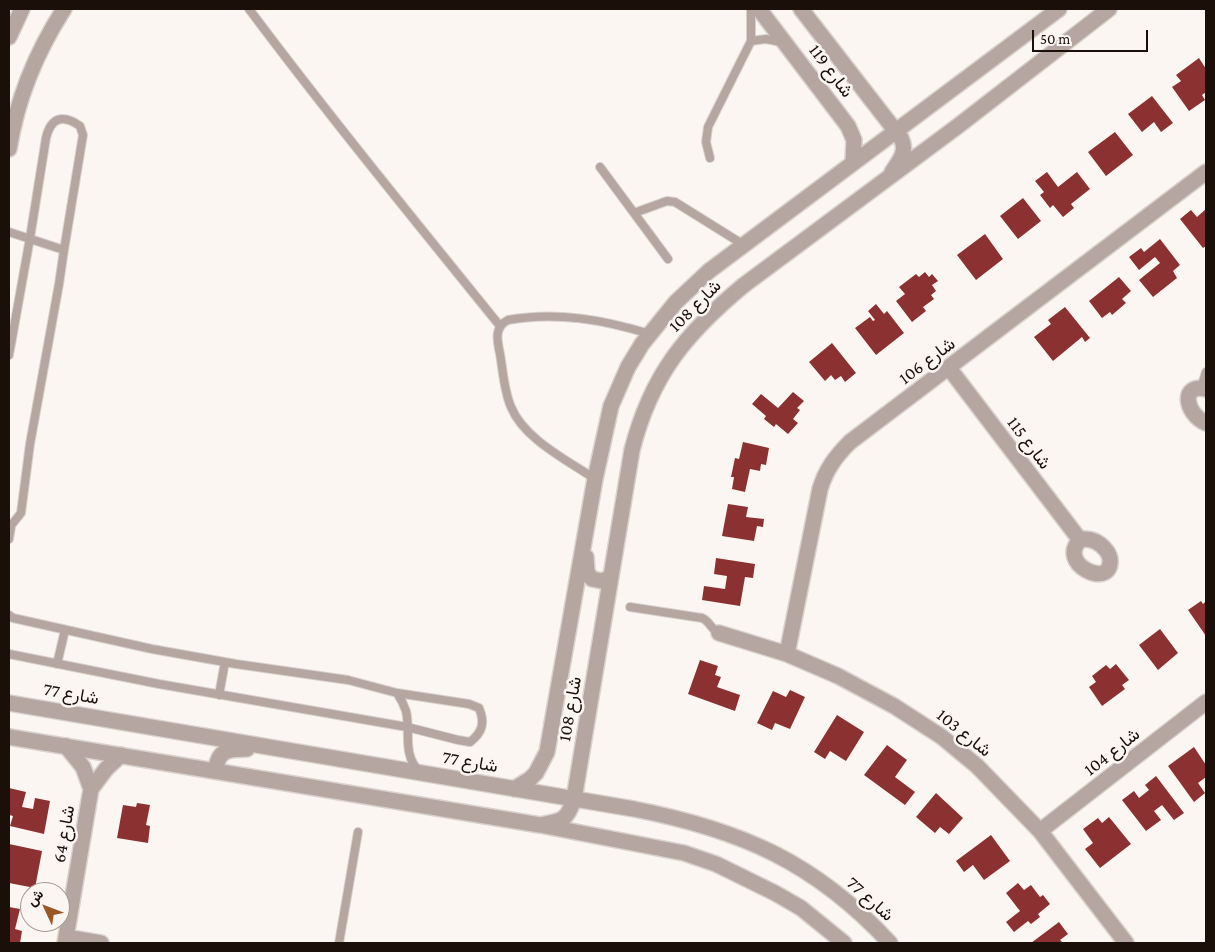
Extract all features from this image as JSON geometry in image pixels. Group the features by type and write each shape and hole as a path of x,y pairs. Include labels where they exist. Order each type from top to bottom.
{"street":[{"path":"9,37 22,9"},
{"path":"9,149 19,107 33,68 44,43 64,9"},
{"name":"شارع 119","path":"759,9 848,126 854,148 853,163"},
{"name":"شارع 119","path":"801,9 896,131"},
{"name":"شارع 108","path":"514,789 536,773 547,752 595,479 611,406 628,367 650,334 676,302 692,286 1059,9"},
{"name":"شارع 108","path":"540,825 563,820 569,813 574,799 628,470 637,431 651,393 676,353 690,335 718,307 744,285 1110,9"},
{"path":"888,178 904,152 903,143 896,131"},
{"name":"شارع 106","path":"786,654 820,489 834,458 850,442 1206,172"},
{"name":"شارع 115","path":"949,368 1080,540"},
{"path":"1204,389 1196,389 1191,393 1189,405 1195,416 1206,422"},
{"path":"584,543 589,576 597,581 611,577"},
{"name":"شارع 103","path":"719,633 786,654 864,689 936,732 977,766 1040,831 1126,943"},
{"name":"شارع 77","path":"9,702 668,816 725,832 772,851 844,898 890,943"},
{"name":"شارع 104","path":"1040,831 1206,702"},
{"path":"9,737 540,825 684,853 748,878 794,904 842,942"},
{"name":"شارع 64","path":"66,746 83,767 91,789"},
{"path":"216,771 218,760 229,749 279,748"},
{"name":"شارع 64","path":"66,940 91,789 106,769 121,755"},
{"path":"66,940 101,943"}],"lane":[{"path":"249,9 355,147 500,326"},
{"path":"710,158 706,142 708,126 751,41 751,9"},
{"path":"751,41 758,39 774,40 788,46"},
{"path":"9,354 48,128 54,121 64,118 80,126 83,135 59,284 30,444 21,513 10,527 9,539"},
{"path":"600,167 668,258"},
{"path":"634,213 666,201 675,202 744,245"},
{"path":"9,232 64,250"},
{"path":"595,479 532,436 516,417 508,400 499,350 497,337 500,326 504,322 513,319 564,316 606,322 650,334"},
{"path":"1204,389 1206,372"},
{"path":"630,607 702,618 708,621 712,629 719,633"},
{"path":"9,615 13,618 152,649 348,680 397,694 469,704 479,708 483,718 482,730 470,742 407,727 219,695 9,654"},
{"path":"57,664 65,630"},
{"path":"219,695 225,662"},
{"path":"397,694 406,712 410,758 413,764 423,773"},
{"path":"339,943 358,832"}],"building":[{"path":"1199,58 1206,69 1206,92 1202,95 1205,100 1189,111 1172,87 1181,81 1176,75"},
{"path":"1152,96 1173,123 1161,132 1154,122 1142,132 1128,114"},
{"path":"1115,132 1133,155 1106,176 1088,152"},
{"path":"1047,172 1058,187 1077,172 1090,189 1071,204 1074,208 1063,217 1053,205 1050,208 1040,195 1044,192 1035,181"},
{"path":"1023,198 1041,221 1018,239 1000,216"},
{"path":"1206,209 1206,246 1203,248 1180,219 1191,210 1197,217"},
{"path":"985,234 1003,259 976,280 957,255"},
{"path":"1160,239 1180,265 1173,271 1177,278 1153,297 1139,280 1160,263 1155,257 1139,270 1129,257 1141,248 1144,252"},
{"path":"925,272 929,277 932,274 938,281 932,285 936,291 931,295 934,299 923,307 926,311 912,322 896,301 905,294 899,287 916,274 919,277"},
{"path":"1119,277 1131,291 1122,299 1126,303 1112,315 1110,312 1102,318 1089,301"},
{"path":"876,304 884,314 887,311 904,333 876,355 855,328 870,317 873,321 875,320 868,311"},
{"path":"1065,307 1090,338 1085,342 1082,337 1053,361 1034,337 1051,324 1048,320"},
{"path":"832,343 856,373 845,382 841,376 835,380 831,375 825,381 809,362"},
{"path":"793,392 804,401 797,408 800,410 793,419 798,423 788,434 776,424 774,427 764,419 766,416 752,404 761,394 778,408"},
{"path":"743,442 769,448 766,465 761,464 760,471 750,469 745,492 732,489 734,477 731,477 735,458 739,459"},
{"path":"728,504 748,507 746,517 764,519 763,527 757,526 754,541 722,536"},
{"path":"716,558 755,564 753,578 745,577 740,606 702,600 704,586 725,589 727,576 714,574"},
{"path":"1201,601 1203,604 1206,601 1206,636 1188,610"},
{"path":"1160,629 1178,653 1158,670 1139,645"},
{"path":"700,660 718,666 715,675 721,677 717,687 740,695 735,711 688,694"},
{"path":"1116,664 1129,680 1122,685 1125,689 1102,706 1089,687 1096,682 1092,676 1106,665 1110,669"},
{"path":"790,690 805,697 790,729 775,723 772,730 757,723 773,691 786,697"},
{"path":"837,715 864,732 846,761 830,751 825,759 814,752"},
{"path":"887,745 907,760 895,777 915,792 905,805 864,775"},
{"path":"1194,747 1206,765 1206,777 1198,783 1205,793 1194,802 1168,766"},
{"path":"1156,776 1184,813 1174,820 1162,805 1154,811 1161,820 1146,831 1122,800 1134,791 1139,798 1149,790 1145,785"},
{"path":"9,788 26,792 22,807 33,809 35,798 50,801 44,834 10,826 13,816 9,815"},
{"path":"936,793 963,818 949,834 940,827 935,833 916,817"},
{"path":"137,803 150,805 146,825 150,826 148,843 117,838 123,805 136,807"},
{"path":"1109,817 1131,844 1100,868 1085,849 1093,843 1083,829 1098,818 1102,823"},
{"path":"991,835 1010,861 984,880 973,865 964,872 956,861"},
{"path":"9,844 42,851 36,882 20,882 20,885 9,883"},
{"path":"1018,883 1024,890 1031,885 1040,897 1043,895 1050,904 1038,914 1040,917 1031,924 1028,921 1014,932 1006,922 1020,911 1006,893"},
{"path":"9,907 20,909 15,929 22,932 20,943 9,943"},
{"path":"1059,922 1068,934 1060,940 1063,943 1031,943"}]}
